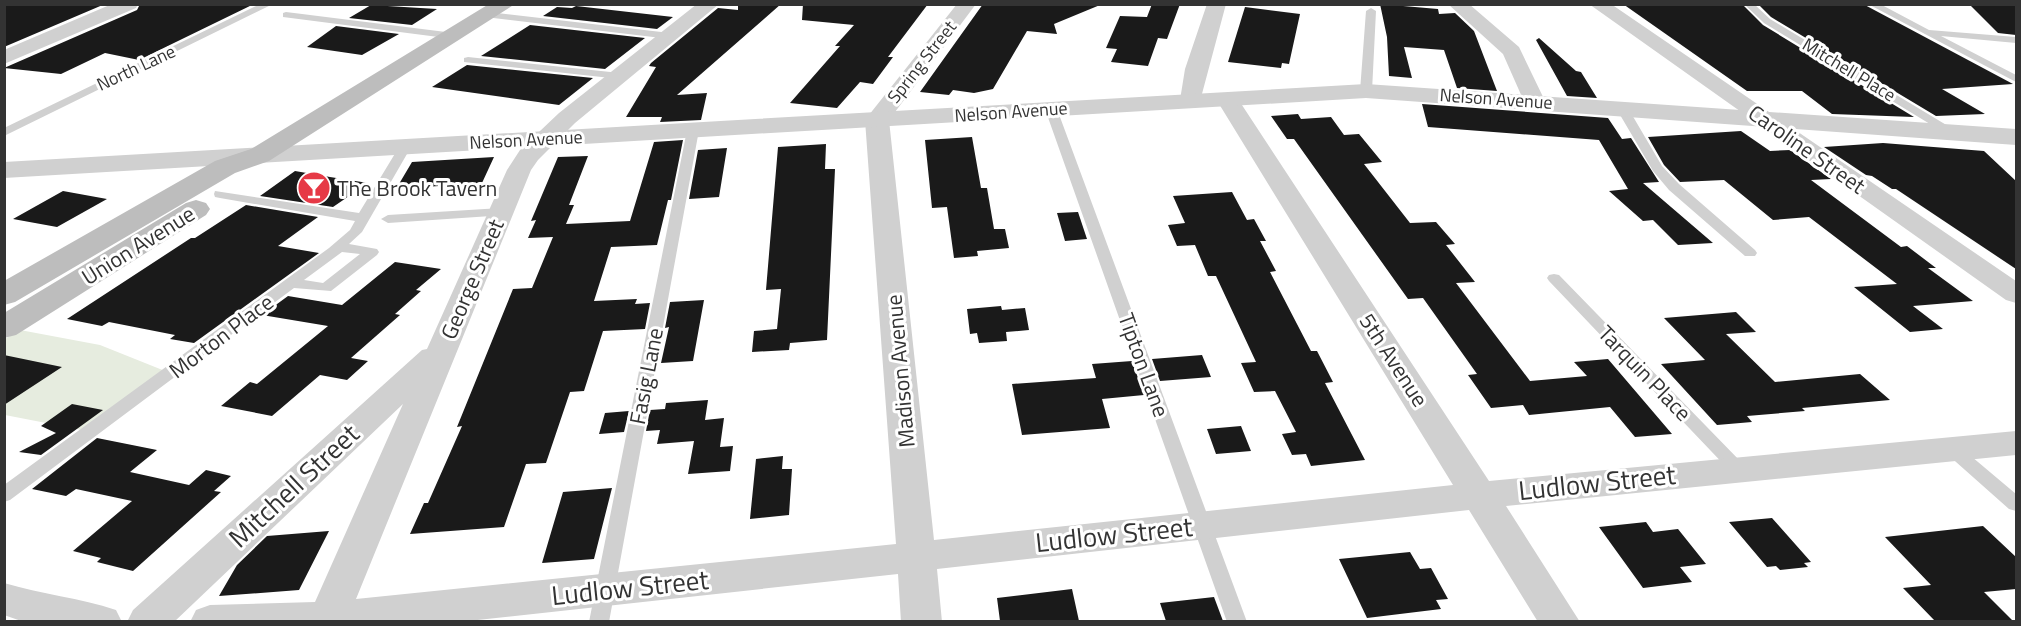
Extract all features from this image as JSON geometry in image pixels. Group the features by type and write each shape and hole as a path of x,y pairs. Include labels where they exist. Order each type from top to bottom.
{"main road":[{"name":"Union Avenue","path":"4,295 225,167 260,154 496,10"},
{"name":"Union Avenue","path":"4,328 258,170 260,154"}],"street":[{"path":"4,58 129,4"},
{"name":"George Street","path":"327,620 519,170 544,139 710,4"},
{"name":"Spring Street","path":"877,120 967,4"},
{"path":"1191,100 1196,69 1217,4"},
{"path":"1457,4 1512,51 1534,101"},
{"name":"Caroline Street","path":"1598,4 2016,294"},
{"name":"Nelson Avenue","path":"4,170 1366,91 1534,101 2016,137"},
{"name":"5th Avenue","path":"1227,99 1560,621"},
{"name":"Madison Avenue","path":"877,120 922,621"},
{"name":"Mitchell Street","path":"147,621 441,350"},
{"name":"Ludlow Street","path":"210,621 327,620 601,606 916,556 1737,468 2016,443"},
{"path":"24,610 102,621"}],"lane":[{"name":"North Lane","path":"4,133 269,4"},
{"name":"Mitchell Place","path":"1748,4 1767,21 1952,132"},
{"path":"1872,4 2016,79"},
{"path":"496,10 670,36"},
{"path":"1366,91 1371,12"},
{"path":"286,15 454,36"},
{"path":"1925,32 2016,40"},
{"path":"468,60 620,76"},
{"path":"1622,108 1658,168 1674,187 1750,253"},
{"name":"Tipton Lane","path":"1051,109 1237,621"},
{"name":"Fasig Lane","path":"601,606 693,130"},
{"name":"Morton Place","path":"4,495 339,247 355,232 405,147"},
{"path":"220,194 363,218"},
{"path":"388,219 501,212"},
{"path":"292,283 327,288 372,252 339,247"},
{"name":"Tarquin Place","path":"1554,278 1737,468"},
{"path":"1953,450 2016,504"}],"shaded area":[{"path":"20,330 100,345 165,371 82,430 5,415 5,339"}],"building":[{"path":"4,4 105,4 4,47"},
{"path":"140,4 254,4 139,60 105,53 61,74 4,68 137,10"},
{"path":"738,4 781,4 677,95 707,93 701,120 660,122 662,117 626,117 656,67 649,66 651,63 718,8 738,10"},
{"path":"803,4 928,4 888,57 893,57 873,84 860,82 837,108 790,103 840,46 835,46 854,25 802,20"},
{"path":"983,4 1100,5 1054,24 1057,34 1027,31 993,89 974,93 953,90 949,95 920,92"},
{"path":"1152,4 1180,4 1167,39 1158,38 1148,66 1111,62 1117,49 1106,48 1120,16 1147,17"},
{"path":"1380,4 1438,9 1439,14 1455,13 1474,31 1497,91 1457,88 1444,50 1404,47 1412,78 1389,76 1387,37"},
{"path":"1623,4 1742,4 1763,25 1914,117 1832,114 1802,91 1747,91"},
{"path":"1758,4 1863,4 2013,84 1942,89 1985,114 1936,116 1771,17"},
{"path":"1969,4 2016,4 2016,35 1998,33"},
{"path":"371,5 437,9 412,25 349,18"},
{"path":"576,6 673,17 657,29 543,16 557,7"},
{"path":"1245,7 1300,14 1289,64 1282,63 1281,68 1228,62"},
{"path":"530,25 645,38 605,69 481,56"},
{"path":"336,26 399,34 362,55 307,47"},
{"path":"1539,38 1576,71 1581,72 1597,98 1567,96 1536,40"},
{"path":"467,65 593,78 559,105 432,87"},
{"path":"1422,104 1608,118 1622,139 1631,138 1659,182 1643,183 1713,243 1678,245 1653,220 1643,221 1609,191 1628,189 1599,140 1428,127"},
{"path":"1298,114 1301,119 1331,117 1344,135 1359,134 1382,162 1364,164 1410,223 1436,222 1455,244 1446,245 1475,282 1456,283 1530,381 1587,376 1574,362 1608,359 1672,434 1635,437 1610,407 1529,415 1523,405 1491,408 1468,375 1477,374 1423,298 1408,299 1294,139 1287,139 1271,116"},
{"path":"1741,131 1770,151 1790,150 1831,179 1811,180 1901,247 1907,246 1936,268 1928,268 1973,301 1913,306 1943,329 1910,332 1854,287 1897,284 1809,217 1773,220 1724,180 1680,182 1664,165 1648,137"},
{"path":"972,137 981,188 987,188 994,229 1005,229 1009,248 977,251 978,256 954,258 947,207 932,208 925,140"},
{"path":"683,140 671,200 668,200 657,245 611,247 594,301 637,299 635,304 650,303 645,329 603,331 584,391 570,392 546,463 526,464 504,527 410,534 424,503 428,503 462,426 457,427 513,289 532,288 553,237 528,238 536,220 531,221 558,157 588,156 569,205 574,205 566,224 630,221 654,142"},
{"path":"1883,143 1984,151 2016,181 2016,269 1896,189 1866,175 1824,147"},
{"path":"826,144 825,169 835,169 827,340 790,343 789,350 752,352 754,331 777,329 781,289 766,290 778,147"},
{"path":"727,148 719,197 689,199 698,150"},
{"path":"494,157 482,183 396,189 412,162"},
{"name":"The Brook Tavern","path":"295,171 368,183 333,207 260,196"},
{"path":"63,191 107,199 57,227 13,219"},
{"path":"1232,192 1247,220 1254,219 1266,241 1260,241 1276,271 1270,272 1311,351 1317,351 1333,382 1325,383 1365,460 1311,466 1306,454 1292,455 1282,434 1296,432 1275,391 1254,392 1241,363 1256,362 1216,276 1208,276 1195,245 1177,246 1168,225 1185,223 1173,196"},
{"path":"246,205 318,217 278,246 319,253 194,343 170,339 175,335 109,322 102,326 67,319 191,238 195,238"},
{"path":"1078,212 1087,239 1065,241 1057,213"},
{"path":"395,262 441,269 416,290 421,291 395,314 400,315 351,358 368,361 347,380 320,375 272,416 221,406 250,382 257,384 328,326 262,315 288,296 342,305"},
{"path":"704,300 693,361 661,363 669,327 665,328 670,302"},
{"path":"1001,306 1002,310 1025,308 1029,330 1006,332 1007,341 979,343 977,333 970,334 967,309"},
{"path":"1736,312 1756,332 1726,334 1775,382 1860,374 1890,400 1802,408 1805,411 1747,416 1752,422 1717,425 1661,364 1705,360 1664,318"},
{"path":"4,355 62,367 4,405"},
{"path":"1202,355 1211,377 1160,381 1152,359"},
{"path":"1132,361 1144,395 1102,399 1110,428 1022,435 1012,384 1096,378 1092,364"},
{"path":"708,400 705,420 724,418 720,447 733,446 730,471 688,474 694,441 657,444 660,430 646,431 650,410 665,409 666,403"},
{"path":"72,404 103,410 41,455 19,452 56,433 41,426"},
{"path":"629,411 624,432 599,434 605,413"},
{"path":"1241,426 1251,451 1216,454 1207,429"},
{"path":"97,438 157,450 130,472 189,485 206,470 231,476 214,491 221,492 133,571 97,562 101,558 73,551 132,501 76,489 66,496 32,489"},
{"path":"783,456 782,469 792,469 789,515 750,519 756,459"},
{"path":"612,488 594,559 542,563 563,492"},
{"path":"1772,518 1811,562 1804,563 1808,567 1780,570 1776,566 1767,567 1729,522"},
{"path":"1646,522 1653,532 1678,529 1706,564 1680,567 1692,582 1643,588 1599,527"},
{"path":"1983,526 2016,557 2016,589 1984,592 2013,621 1935,621 1903,588 1931,585 1885,537"},
{"path":"329,531 299,590 219,596 237,565 267,536"},
{"path":"1410,552 1420,569 1431,568 1448,599 1436,600 1441,609 1367,618 1339,559"},
{"path":"1072,589 1079,621 1000,621 997,598"},
{"path":"1214,597 1223,621 1166,621 1160,603"}],"place":[{"name":"The Brook Tavern","path":"314,188"}]}
